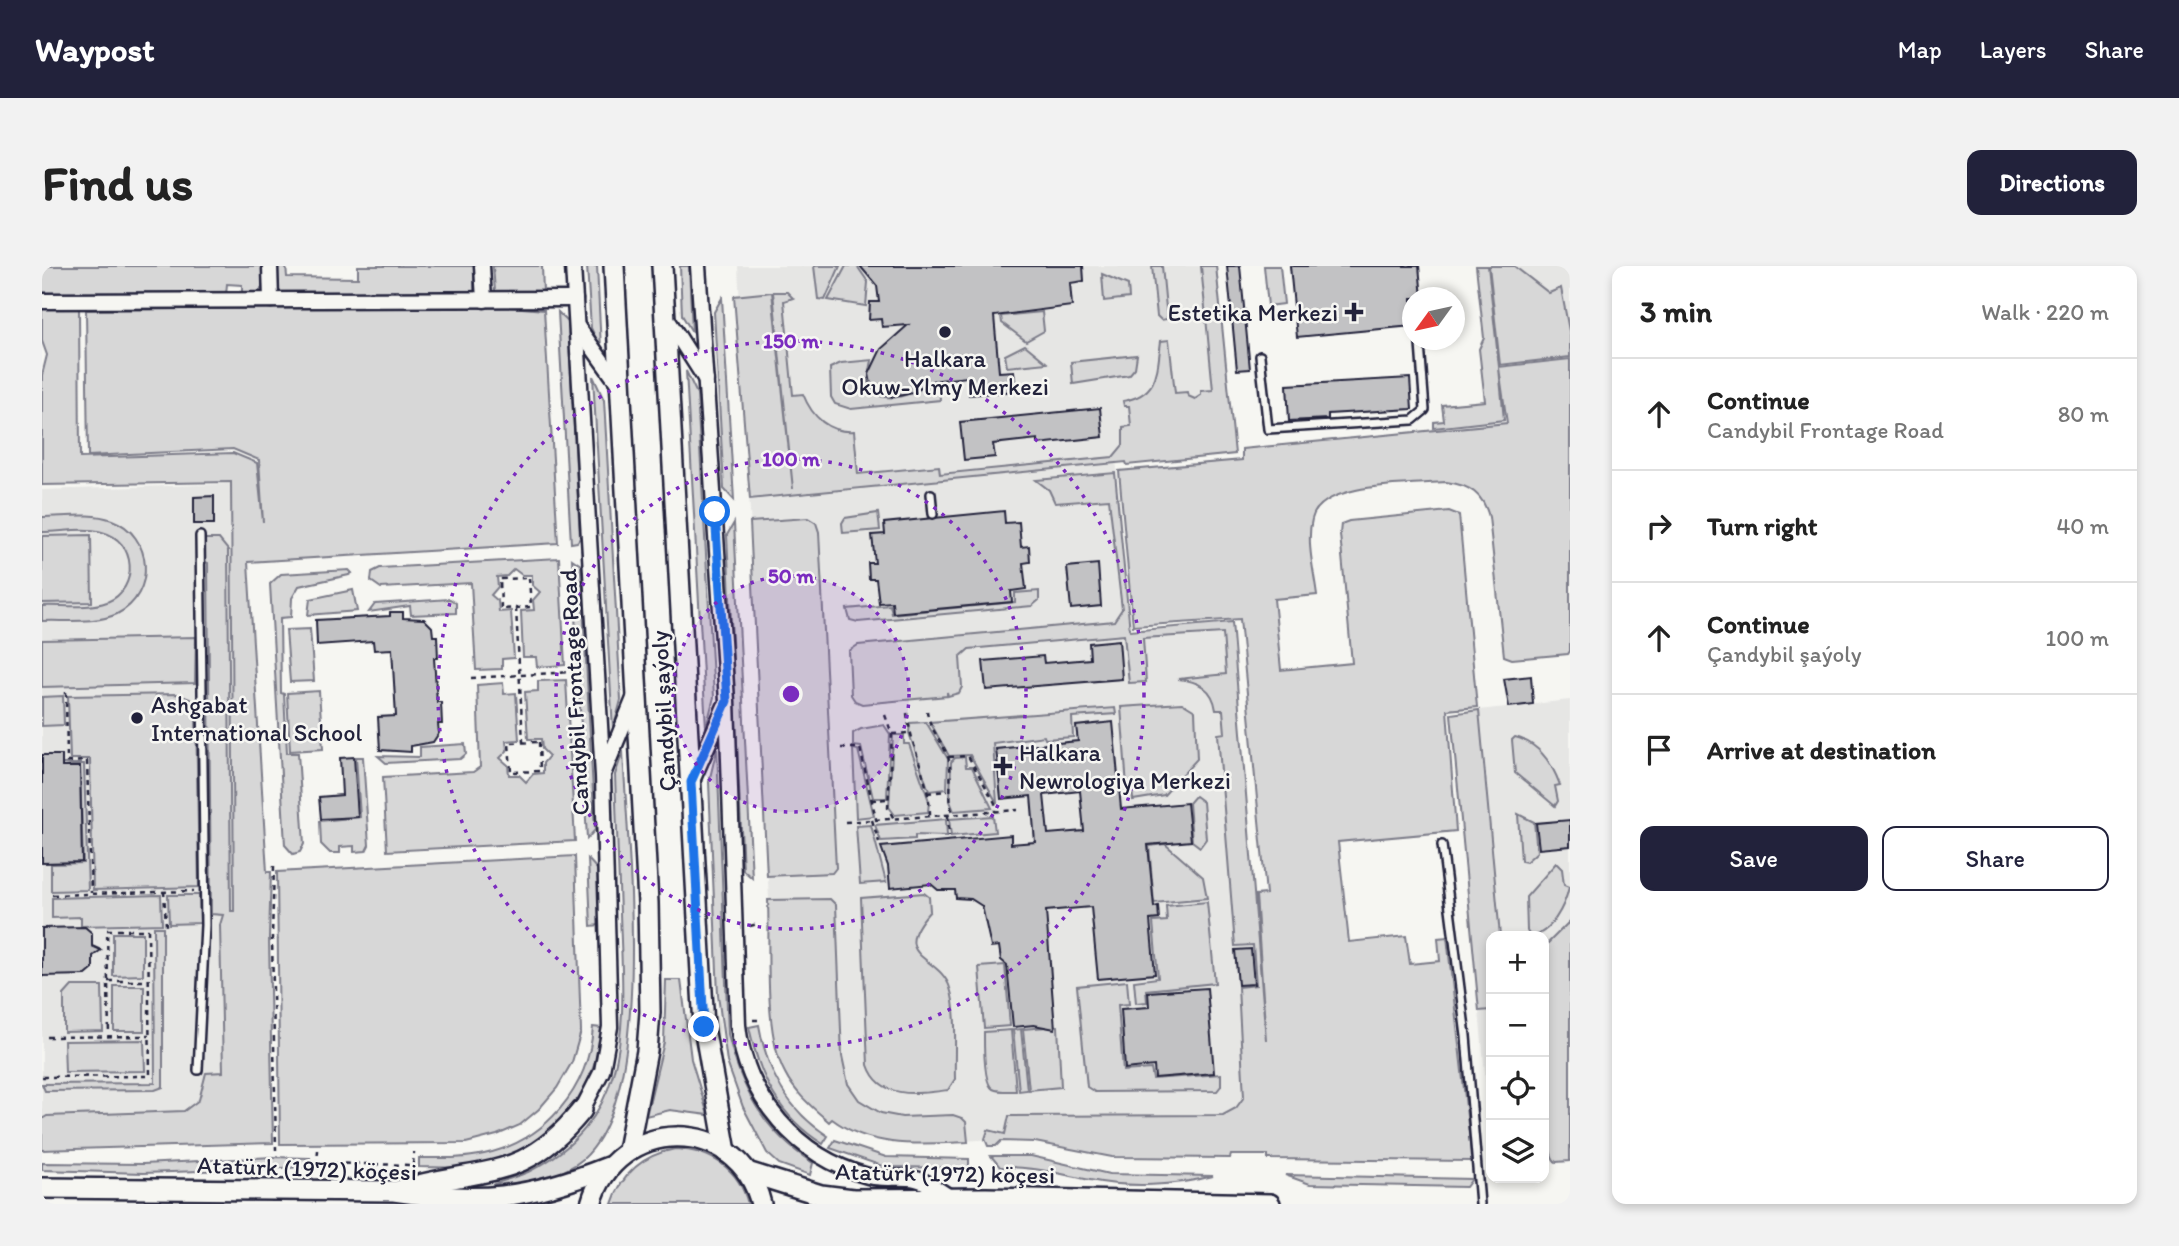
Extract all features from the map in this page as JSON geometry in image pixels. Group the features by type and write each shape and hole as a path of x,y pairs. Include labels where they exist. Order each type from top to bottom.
{"main road":[{"name":"Çandybil şaýoly","path":"614,266 638,689 650,1012 647,1051 628,1150"},
{"name":"Çandybil şaýoly","path":"662,266 704,1027 726,1152"},
{"path":"394,1191 431,1180 485,1174 516,1163 548,1145 582,1110"},
{"path":"591,1204 595,1188 608,1167 628,1150 651,1139 677,1136 703,1140 726,1152 747,1172 761,1204"},
{"name":"Atatürk (1972) köçesi","path":"42,1188 394,1191 447,1199 494,1199 543,1190 608,1167"},
{"name":"Atatürk (1972) köçesi","path":"747,1172 834,1197 1270,1204"}],"street":[{"path":"270,266 271,300"},
{"path":"482,266 484,300"},
{"name":"Candybil Frontage Road","path":"573,266 603,776 610,1041 602,1071 582,1110"},
{"path":"698,266 727,701 738,1025 750,1075 772,1113 808,1148 860,1174 919,1179 951,1198"},
{"path":"42,301 575,299"},
{"path":"664,315 707,381"},
{"path":"576,324 621,388"},
{"path":"603,776 638,689"},
{"path":"691,782 727,701"}],"lane":[{"path":"1260,356 1268,429 1413,420 1425,410 1420,350"},
{"path":"932,494 933,514"},
{"path":"198,1070 204,891 200,536"},
{"path":"1442,845 1466,1036 1480,1204"}],"path":[{"path":"529,578 531,607 516,608 501,609 500,579 529,578"},
{"path":"516,608 523,742"},
{"path":"471,678 572,672"},
{"path":"66,692 67,762 87,761 91,894"},
{"path":"927,711 928,722 948,757 949,836"},
{"path":"907,713 908,733 928,793 930,816"},
{"path":"885,715 892,734 888,808 894,819"},
{"path":"892,734 908,733"},
{"path":"523,742 539,742 540,771 511,772 509,743 523,742"},
{"path":"841,748 860,748 879,842"},
{"path":"948,757 968,756 995,803 995,812"},
{"path":"928,793 948,791"},
{"path":"871,800 888,799"},
{"path":"845,822 1018,810"},
{"path":"274,866 272,937 276,1150"},
{"path":"164,891 166,926"},
{"path":"52,895 204,891"},
{"path":"750,931 750,924 758,924"},
{"path":"42,1077 150,1076 148,930 107,930 108,1036"},
{"path":"108,981 148,981"},
{"path":"753,1013 753,1021 764,1020"},
{"path":"47,1037 149,1036"},
{"path":"318,1150 317,1163 368,1165 413,1165 414,1152"}],"shaded area":[{"path":"42,266 262,266 262,288 257,294 242,294 242,285 227,284 226,294 42,295"},
{"path":"277,266 286,266 287,277 358,278 358,266 474,266 474,293 277,293"},
{"path":"493,266 542,266 543,292 495,291"},
{"path":"587,266 597,266 601,349 591,328"},
{"path":"680,266 689,266 692,332 682,315"},
{"name":"Halkara Newrologiya Merkezi","path":"738,266 1217,266 1235,444 1116,457 1130,631 1232,621 1273,1136 1031,1136 965,1141 863,1135 769,900"},
{"path":"814,266 840,266 825,300 818,299"},
{"path":"846,266 857,266 868,282 866,306 828,300"},
{"path":"1152,266 1162,266 1167,319 1161,320 1157,316"},
{"path":"1201,266 1216,266 1235,454 1127,465 1126,462 750,499 734,296 772,292 793,489 773,292 787,292 793,298 784,301 793,395 803,394 811,410 822,422 837,429 854,431 858,474 939,466 940,474 1113,457 1123,445 1123,427 1131,426 1129,406 1124,406 1123,401 1135,398 1150,387 1157,371 1161,341 1169,340 1175,393 1187,392 1188,396 1195,399 1201,395 1201,391 1213,390"},
{"path":"1264,266 1280,266 1284,304 1268,306"},
{"path":"1476,266 1488,266 1499,367 1570,359 1570,651 1568,654 1512,659 1504,656 1489,517 1483,502 1474,492 1454,483 1370,487 1332,498 1319,507 1310,528 1317,595 1274,599 1281,670 1352,663 1341,524 1449,511 1459,515 1477,707 1447,710 1456,831 1338,842 1349,942 1406,936 1410,964 1440,961 1438,938 1447,937 1472,1161 1268,1159 1268,1155 1231,1155 1230,1158 1112,1157 1035,1142 1001,1141 996,1146 988,1146 985,1139 988,1130 1005,1134 1009,1116 1223,1115 1236,1108 1244,1097 1238,987 1256,985 1253,945 1235,946 1218,734 1225,733 1223,710 1216,710 1212,696 1203,687 1178,679 1226,674 1223,633 1143,638 1146,682 1129,683 1124,635 969,649 960,657 962,687 959,693 948,696 947,692 947,696 862,704 855,701 851,695 849,651 858,645 1114,621 1122,609 1109,499 1055,503 1049,490 1036,480 1115,473 1130,631 1232,622 1266,1040 1256,895 1266,894 1240,619 1133,626 1119,471 1242,460 1242,449 1507,423 1499,368 1504,420 1434,428 1434,422 1444,421 1442,405 1485,401 1479,349 1484,338"},
{"path":"1489,266 1570,266 1570,358 1500,365"},
{"path":"1489,266 1514,266 1549,293 1561,288 1570,336 1570,357 1500,365"},
{"path":"1102,274 1128,285 1129,298 1104,301"},
{"path":"722,298 734,500 724,489 714,312"},
{"path":"499,306 544,310 558,543 248,562 267,872 271,872 269,938 273,1143 42,1150 42,1119 47,1116 184,1111 199,1100 206,1073 223,1072 220,925 223,915 211,914 208,563 205,562 205,539 219,539 228,550 231,911 234,911 231,482 42,485 42,375 47,355 42,341 42,309 79,309 80,458 233,453 257,463 263,522 259,460 233,449 88,456 86,310"},
{"path":"558,312 568,322 580,538 571,543"},
{"path":"1042,312 1044,331 1026,341 1002,323 1001,316"},
{"path":"1025,345 1047,363 1007,367 1005,355"},
{"path":"1137,355 1135,368 1129,375 1073,384 1071,362"},
{"path":"872,360 868,382 877,395 902,396 939,384 940,400 851,409 835,404 831,397 830,368 841,363"},
{"path":"686,371 697,394 714,697 706,728"},
{"path":"593,376 604,400 621,700 613,730"},
{"name":"Ashgabat International School","path":"230,484 236,1137 42,1137 42,490"},
{"path":"878,513 880,530 843,533 842,523 845,518"},
{"path":"42,517 104,518 126,528 136,538 145,565 144,579 139,593 130,605 117,614 100,619 42,621 42,606 92,605 118,596 125,587 130,565 122,544 113,537 88,530 42,532"},
{"path":"808,518 816,523 819,532 836,868 832,873 767,876 750,522"},
{"path":"734,523 752,878 743,870 727,535"},
{"path":"91,535 92,602 42,603 42,536"},
{"path":"559,558 565,665 537,667 536,657 523,657 521,611 534,610 533,600 540,592 532,585 532,575 522,575 514,569 507,576 497,577 498,587 491,595 498,601 499,612 511,611 514,658 502,659 502,669 476,670 471,583 381,588 371,581 372,572 380,568"},
{"path":"572,559 581,565 595,830 587,839"},
{"path":"349,570 352,573 349,575 299,586 292,598 291,617 280,618 281,693 284,694 287,753 298,753 304,844 300,852 293,854 285,845 270,584 281,574"},
{"path":"353,590 357,611 308,615 310,599"},
{"path":"1039,591 1039,600 1032,606 858,622 850,620 847,609 890,605 892,614 1015,602 1015,593"},
{"path":"450,599 456,603 456,613 411,615 410,606 369,612 375,604"},
{"path":"310,629 314,681 290,682 286,630"},
{"path":"196,637 195,683 42,687 42,640"},
{"path":"566,680 575,841 387,851 383,777 473,772 480,767 477,685 503,683 504,694 516,693 519,740 506,741 507,751 500,758 508,765 509,775 519,775 526,782 533,774 543,773 543,763 549,756 542,749 541,739 528,739 525,692 538,691 538,681"},
{"path":"319,691 323,749 290,751 287,693"},
{"path":"177,694 190,699 196,709 199,887 93,890 90,759 70,759 68,696"},
{"path":"63,696 64,725 42,726 42,697"},
{"path":"1570,700 1570,1159 1549,1159 1549,931 1486,931 1486,1084 1450,713"},
{"path":"1182,703 1195,711 1197,759 1164,795 1133,800 1132,787 1127,787 1121,707"},
{"path":"1115,708 1116,714 1072,717 1073,737 1045,739 1044,736 993,743 997,803 970,755 949,756 930,722"},
{"path":"1479,710 1500,931 1486,931 1486,1010 1479,1011 1451,714"},
{"path":"926,722 948,759 947,789 929,791 909,733 910,723"},
{"path":"884,725 890,734 887,798 873,798 861,747 853,746 853,733"},
{"path":"893,735 904,735 904,744 909,744 929,801 928,812 895,815 889,807"},
{"path":"1515,737 1538,749 1553,769 1560,785 1555,786 1558,801 1555,806 1515,773 1512,740"},
{"path":"465,744 466,754 460,759 386,763 378,756 420,757 420,747"},
{"path":"717,748 728,1034 740,1073 757,1108 781,1138 813,1163 810,1175 779,1164 767,1153 743,1107 727,1062 718,995 709,782"},
{"path":"853,749 858,750 874,816 856,818"},
{"path":"623,751 632,966 629,1026 621,1081 606,1127 583,1159 552,1175 492,1185 528,1172 561,1152 585,1129 602,1102 613,1074 622,1010 615,775"},
{"path":"356,757 363,757 369,845 366,851 354,852 354,846 340,847 340,853 330,853 321,844 320,821 360,817"},
{"path":"965,757 966,767 972,767 992,808 954,811 950,801 951,762 955,758"},
{"path":"63,764 84,764 88,890 51,891 51,864 83,863 80,766"},
{"path":"1195,796 1203,802 1206,839 1200,847 1192,841 1189,803"},
{"path":"1518,814 1534,822 1537,852 1526,862 1521,861"},
{"path":"993,816 995,832 951,836 949,819"},
{"path":"946,819 947,836 915,835 915,839 881,841 875,825"},
{"path":"871,825 886,882 860,884 856,826"},
{"path":"1165,844 1203,877 1207,898 1154,903 1149,846"},
{"path":"575,856 581,1031 572,1062 557,1088 539,1109 520,1125 497,1135 466,1143 280,1144 277,872"},
{"path":"588,859 597,869 600,925 591,926"},
{"path":"1556,863 1562,869 1564,885 1569,887 1567,894 1556,918 1542,931 1527,931 1526,897"},
{"path":"924,893 929,897 930,911 918,927 914,939 915,948 945,977 950,988 955,1020 955,1079 948,1090 912,1093 890,1089 881,1084 868,1065 861,898"},
{"path":"161,895 162,924 81,926 81,917 52,918 52,898"},
{"path":"168,895 199,895 200,923 169,924"},
{"path":"830,899 836,905 842,1056 848,1084 859,1100 881,1113 902,1117 953,1115 962,1118 966,1122 968,1142 914,1144 863,1136 832,1119 829,1122 804,1099 785,1073 773,1036 770,1013 768,900"},
{"path":"1207,902 1215,983 1146,990 1147,1002 1136,1003 1134,981 1158,978 1153,922 1167,921 1166,906"},
{"path":"1570,921 1570,1161 1556,1162 1549,1143 1549,942"},
{"path":"154,927 163,927 163,1087 155,1090 45,1091 42,1084 155,1083"},
{"path":"113,933 143,933 143,975 113,976"},
{"path":"1005,965 1010,1026 984,1028 979,967"},
{"path":"666,980 681,980 691,1059 708,1115 670,1110 646,1116 664,1042"},
{"path":"1127,981 1129,1004 1118,1005 1123,1071 1151,1069 1153,1079 1221,1074 1221,1086 1217,1091 1095,1092 1087,1087 1077,986"},
{"path":"72,986 102,986 103,1031 64,1032 64,995"},
{"path":"114,986 144,986 144,1031 114,1031"},
{"path":"759,1025 767,1059 781,1088 801,1114 828,1136 823,1144 794,1121 773,1094 759,1062 749,1027"},
{"path":"1058,1026 1061,1087 1029,1090 1023,1029"},
{"path":"593,1027 601,1028 590,1077 563,1117 545,1134 502,1158 478,1165 419,1167 419,1158 468,1157 506,1147 544,1124 560,1109 573,1091 590,1050"},
{"path":"1021,1029 1027,1090 1019,1091 1013,1030"},
{"path":"1011,1030 1016,1091 995,1090 987,1080 984,1032"},
{"path":"144,1040 145,1071 65,1072 64,1041"},
{"path":"835,1140 886,1157 969,1159 969,1168 885,1167 830,1148"},
{"path":"675,1149 700,1153 722,1164 738,1181 748,1204 612,1204 622,1183 635,1167 653,1156"},
{"path":"991,1156 1031,1156 1109,1174 1213,1176 1168,1184 1120,1184 1034,1169 1000,1167"},
{"path":"272,1157 310,1158 309,1167 143,1173 42,1170 42,1163 143,1164"},
{"path":"1285,1175 1472,1179 1466,1187 1310,1184"}],"building":[{"name":"Halkara Okuw-Ylmy Merkezi","path":"860,266 1083,266 1084,281 1070,283 1072,306 994,316 999,372 1014,371 1016,391 969,395 967,377 931,381 913,393 893,397 872,389 869,374 881,349 908,325 882,327 881,319 869,320 870,302 879,302 877,286"},
{"path":"1227,266 1240,266 1250,369 1237,370"},
{"name":"Estetika Merkezi","path":"1290,266 1419,266 1421,287 1402,287 1402,327 1297,337"},
{"path":"1410,378 1412,409 1328,414 1328,419 1289,421 1287,385"},
{"path":"1100,408 1103,437 1038,444 1038,439 993,444 995,457 964,460 960,422"},
{"path":"214,496 214,524 194,524 194,497"},
{"path":"1004,511 1005,523 1019,522 1021,547 1029,546 1030,562 1023,563 1026,589 1011,591 1012,602 893,613 892,602 879,603 876,579 869,579 868,563 875,563 872,535 885,534 884,523"},
{"path":"1098,564 1101,606 1071,609 1067,567"},
{"path":"390,612 403,612 403,618 424,619 432,627 433,636 437,636 438,658 434,658 437,702 441,702 442,724 438,724 439,733 433,742 411,746 411,752 380,750 378,717 396,716 392,649 374,650 373,641 317,645 316,620 390,616"},
{"path":"1119,640 1122,679 986,690 983,661 1043,656 1044,663 1090,659 1089,643"},
{"path":"1531,676 1533,704 1509,707 1504,679"},
{"path":"1113,722 1121,809 1187,803 1191,841 1148,845 1154,907 1158,906 1159,919 1150,920 1155,974 1098,979 1091,907 1046,911 1055,1029 1034,1025 1013,1027 1007,965 1001,960 999,946 991,947 982,906 971,899 956,898 955,890 938,890 931,884 890,888 888,866 881,847 1011,835 1011,844 1035,842 1031,796 1001,799 996,749 1078,741 1076,726","holes":["1080,791 1084,831 1048,834 1044,795"]},
{"path":"42,755 62,755 62,767 80,767 82,862 42,863"},
{"path":"354,757 358,817 321,819 319,797 342,795 340,758"},
{"path":"1570,820 1570,846 1539,849 1536,823"},
{"path":"85,927 92,933 92,946 101,950 93,956 93,969 86,975 42,976 42,928"},
{"path":"1251,949 1254,984 1238,985 1235,950"},
{"path":"1207,988 1214,1073 1155,1078 1154,1066 1125,1069 1121,1009 1149,1007 1148,992"}],"place":[{"name":"Estetika Merkezi","path":"1354,312"},
{"name":"Halkara Okuw-Ylmy Merkezi","path":"945,332"},
{"name":"Ashgabat International School","path":"137,718"},
{"name":"Halkara Newrologiya Merkezi","path":"1003,766"}],"route":[{"path":"704,1027 691,782 727,701 715,512"}]}
